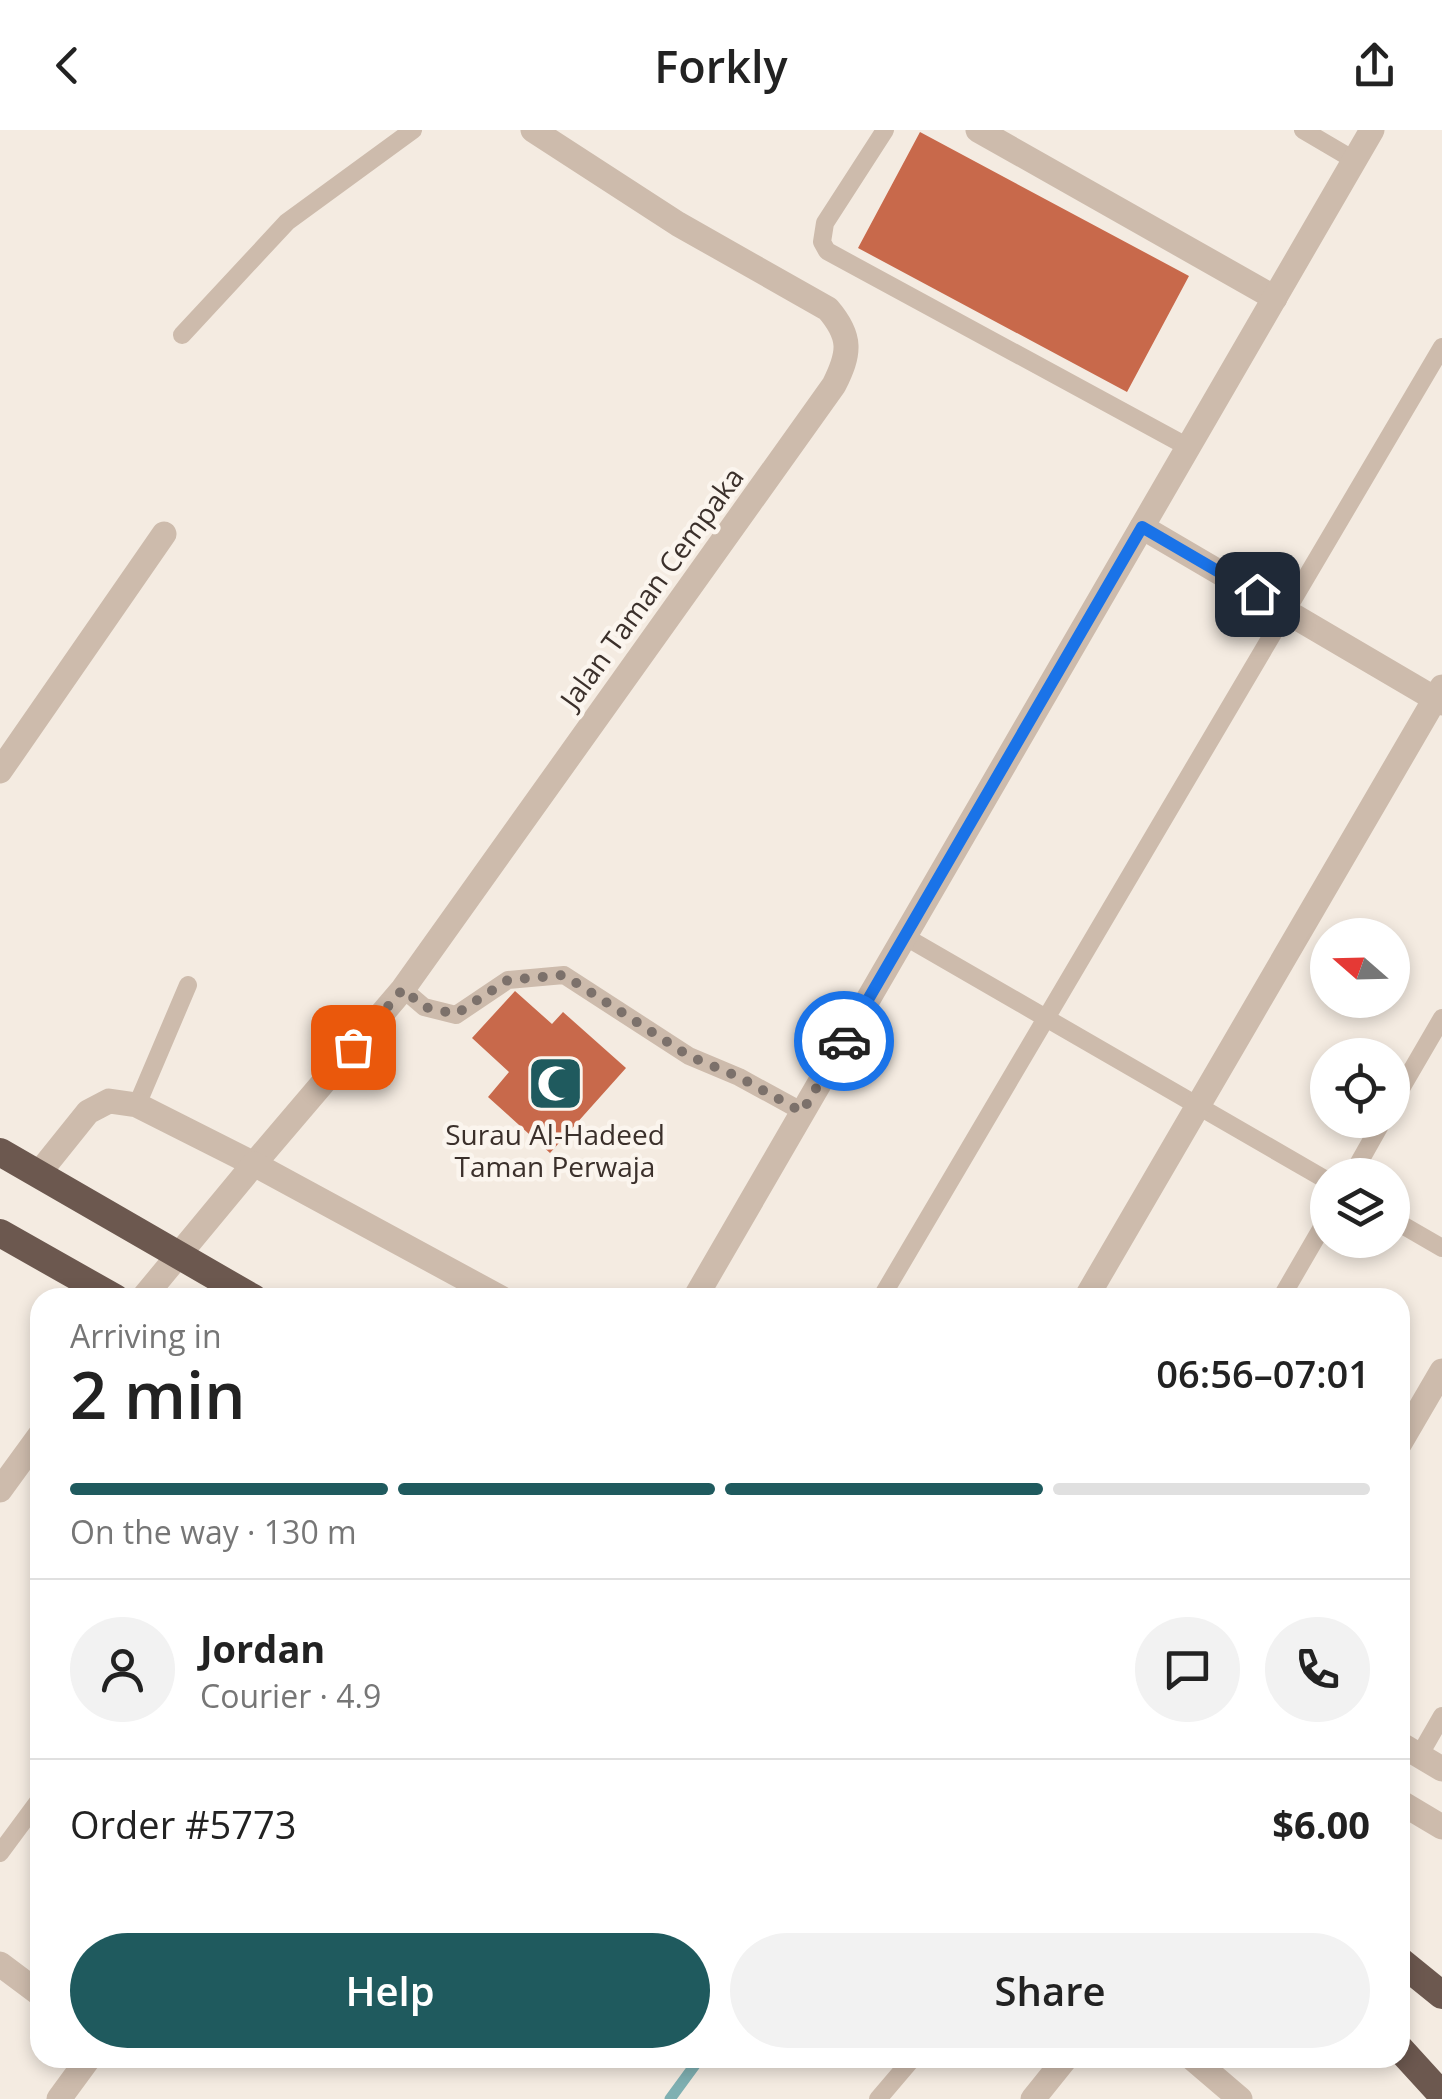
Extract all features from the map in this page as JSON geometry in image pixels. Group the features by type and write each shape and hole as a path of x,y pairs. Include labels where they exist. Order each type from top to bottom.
{"highway":[{"path":"0,1152 236,1288"},
{"path":"0,1234 97,1288"},
{"path":"1410,1969 1442,1995"},
{"path":"1410,2060 1442,2095"}],"street":[{"name":"Jalan Taman Cempaka","path":"151,1288 403,989 834,386 846,361 842,325 828,309 678,224 533,130"},
{"path":"978,130 1275,298"},
{"path":"701,1288 1372,130"},
{"path":"1092,1288 1440,696 1142,527"},
{"path":"0,772 164,534"},
{"path":"38,1173 88,1112 109,1101 138,1105 483,1288"},
{"path":"1410,1427 1442,1371"},
{"path":"0,1490 30,1449"},
{"path":"1410,1750 1442,1770"},
{"path":"1410,1808 1442,1827"},
{"path":"0,1964 30,1986"},
{"path":"59,2099 82,2068"},
{"path":"1033,2099 1058,2068"},
{"path":"1204,2068 1240,2099"}],"lane":[{"path":"182,335 287,222 412,130"},
{"path":"885,130 825,223 822,242 827,252 1188,447"},
{"path":"1303,130 1354,160"},
{"path":"887,1288 1442,347"},
{"path":"904,936 1310,1171"},
{"path":"403,989 424,1007 456,1014 508,980 564,975 689,1056 739,1077 802,1112"},
{"path":"138,1105 188,984"},
{"path":"1410,1073 1442,1018"},
{"path":"1410,1229 1442,1248"},
{"path":"1286,1288 1310,1247"},
{"path":"1410,1750 1442,1716"},
{"path":"0,1853 30,1812"},
{"path":"878,2099 904,2068"}],"building":[{"path":"920,132 1189,276 1127,392 858,248"},
{"name":"Surau Al-Hadeed Taman Perwaja","path":"515,991 552,1024 563,1012 626,1068 550,1153 488,1097 509,1072 472,1038"}],"waterway":[{"path":"670,2099 693,2068"}],"way so far":[{"path":"353,1047 403,989 424,1007 456,1014 508,980 564,975 689,1056 739,1077 802,1112 844,1041"}],"place":[{"name":"Surau Al-Hadeed Taman Perwaja","path":"555,1084"}],"route":[{"path":"844,1041 1142,527 1257,594"}]}
